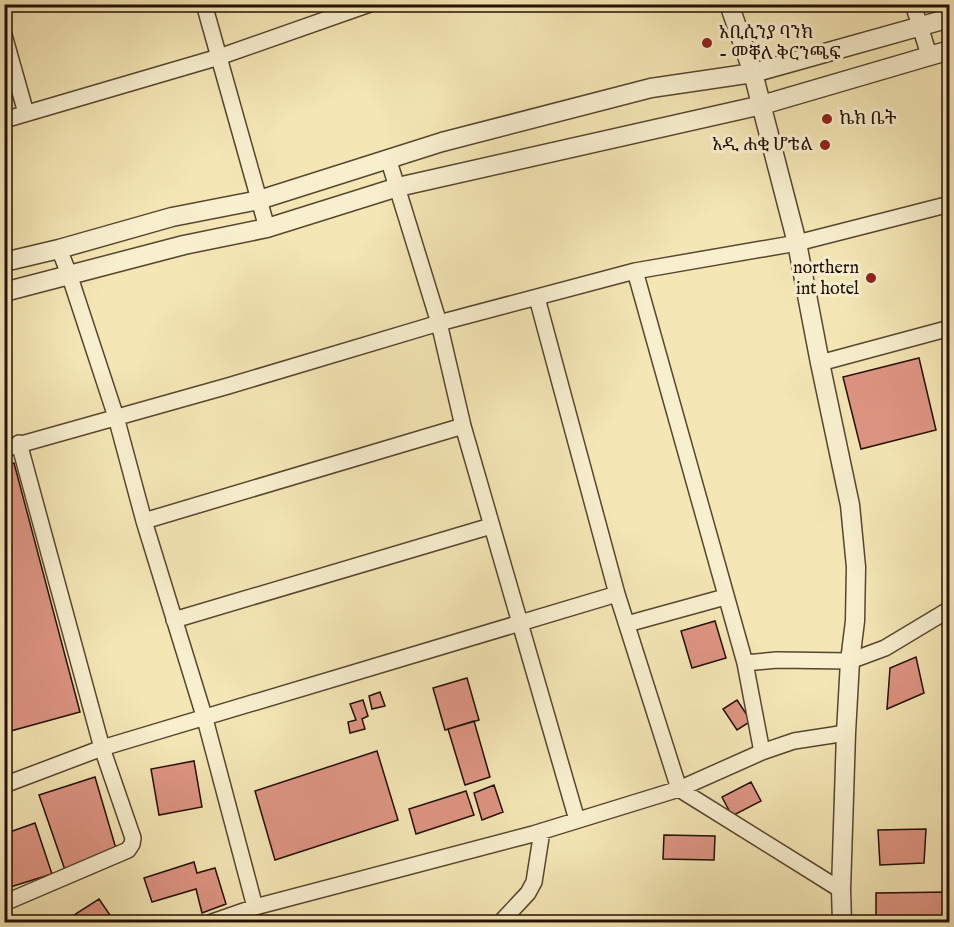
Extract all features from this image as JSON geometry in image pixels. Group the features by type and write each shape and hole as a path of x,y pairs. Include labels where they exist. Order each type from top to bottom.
{"street":[{"path":"204,4 267,228"},
{"path":"4,120 219,57 370,4"},
{"path":"729,4 753,72 797,243 850,516 856,567 855,621 850,661 846,734 840,890 842,922"},
{"path":"913,4 929,55"},
{"path":"4,262 172,217 259,200 442,142 651,88 753,72 950,18"},
{"path":"4,35 26,113"},
{"path":"4,292 184,244 267,228 398,187 762,105 950,50"},
{"path":"388,159 439,323 463,426 577,820"},
{"path":"4,449 228,386 439,323 635,271 797,243 950,204"},
{"path":"59,249 116,417 144,521 205,718 255,907"},
{"path":"635,271 745,663 762,752"},
{"path":"537,298 617,594 678,789 840,890"},
{"path":"820,363 950,328"},
{"path":"144,521 463,426"},
{"path":"4,903 128,850 132,844 132,831 102,748 20,443"},
{"path":"174,620 491,526"},
{"path":"4,785 102,748 617,594"},
{"path":"627,624 725,597"},
{"path":"745,663 777,660 850,661 885,648 950,609"},
{"path":"213,922 255,907 542,831 678,789 762,752 794,741 846,734"},
{"path":"501,922 528,893 534,882 542,831"}],"building":[{"path":"919,358 936,430 861,449 843,377"},
{"path":"950,358 950,384 944,359"},
{"path":"14,463 80,712 7,732 4,722 4,465"},
{"path":"715,621 726,658 692,668 681,631"},
{"path":"916,657 924,693 887,709 890,668"},
{"path":"467,678 479,720 445,730 433,688"},
{"path":"380,692 385,706 372,709 369,696"},
{"path":"363,700 368,716 362,719 365,729 350,733 348,722 356,720 350,704"},
{"path":"737,700 751,721 737,730 723,709"},
{"path":"474,721 490,777 465,785 448,729"},
{"path":"377,751 398,820 275,860 255,791"},
{"path":"194,761 202,807 159,815 151,769"},
{"path":"947,772 950,772 950,831"},
{"path":"95,777 117,852 65,870 39,795"},
{"path":"751,782 761,801 732,816 722,797"},
{"path":"494,785 503,812 482,820 474,793"},
{"path":"466,791 474,815 416,834 409,809"},
{"path":"35,823 52,874 4,889 4,825 7,833"},
{"path":"926,829 924,863 880,865 878,830"},
{"path":"664,835 715,836 714,860 663,859"},
{"path":"194,862 197,873 215,868 226,904 202,913 196,889 152,902 144,878"},
{"path":"950,892 950,922 876,922 876,893"},
{"path":"99,899 112,918 106,922 63,922"}],"place":[{"name":"አቢሲንያ ባንክ - መቐለ ቅርንጫፍ","path":"707,43"},
{"name":"ኬክ ቤት","path":"827,119"},
{"name":"አዲ ሐቂ ሆቴል","path":"825,145"},
{"name":"northern int hotel","path":"871,278"}]}
